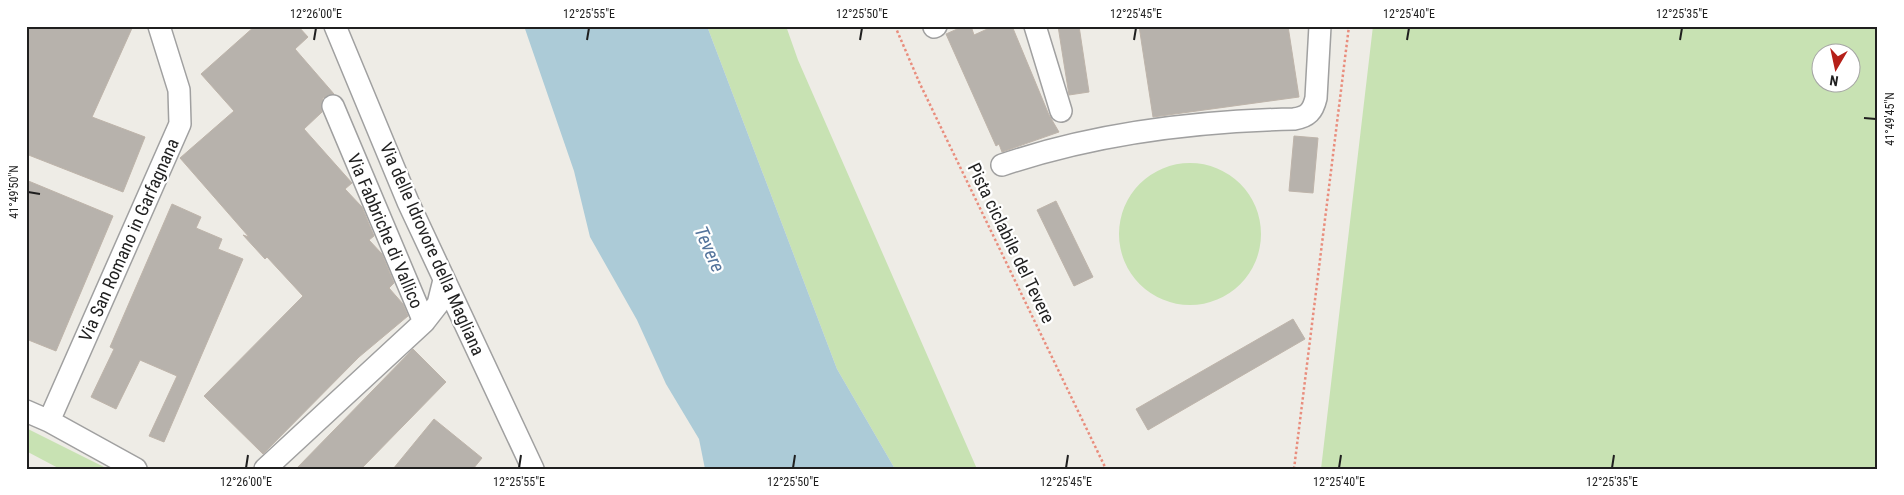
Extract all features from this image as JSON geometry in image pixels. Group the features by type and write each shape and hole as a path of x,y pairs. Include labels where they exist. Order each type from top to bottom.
{"street":[{"name":"Via San Romano in Garfagnana","path":"49,421 180,124 179,90 159,26"},
{"name":"Via delle Idrovore della Magliana","path":"336,26 408,202 533,469"},
{"path":"1035,26 1061,112"},
{"path":"1002,165 1048,150 1098,138 1212,123 1294,119 1307,116 1314,107 1316,98 1320,26"},
{"name":"Via Fabbriche di Vallico","path":"265,469 424,322 332,106"},
{"path":"424,322 438,304 444,280"},
{"path":"26,410 136,469"}],"path":[{"name":"Pista ciclabile del Tevere","path":"896,26 920,84 1106,469"},
{"path":"1294,469 1349,26"}],"green space":[{"path":"707,26 786,26 798,60 977,469 895,469 837,369"},
{"path":"1373,26 1878,26 1878,469 1321,469"},
{"path":"1190,163 1217,169 1229,175 1240,184 1249,195 1255,207 1261,234 1255,261 1249,273 1240,284 1229,293 1217,299 1190,305 1163,299 1151,293 1140,284 1131,273 1125,261 1119,234 1125,207 1131,195 1140,184 1151,175 1163,169"},
{"path":"26,428 108,469 60,469 26,451"}],"water":[{"name":"Tevere","path":"524,26 707,26 837,369 895,469 705,469 699,439 666,384 637,320 590,237 574,171"}],"building":[{"path":"26,26 133,26 92,117 145,137 123,192 26,154"},
{"path":"255,26 298,26 308,37 295,49 334,94 323,98 322,112 304,129 352,183 345,189 362,207 374,236 369,240 382,254 394,283 389,288 403,304 408,316 359,357 263,454 204,396 303,296 267,257 265,259 243,235 249,237 180,158 234,111 201,74"},
{"path":"964,26 971,26 974,35 994,26 1012,26 1049,115 1059,132 1002,152 999,144 996,146 946,34"},
{"path":"1058,26 1079,26 1089,92 1069,95"},
{"path":"1139,26 1288,26 1299,97 1153,117"},
{"path":"1294,136 1318,138 1313,193 1289,191"},
{"path":"26,180 113,216 56,351 26,339"},
{"path":"1056,201 1093,277 1074,286 1037,210"},
{"path":"172,204 201,217 196,228 222,239 218,249 243,259 164,442 149,436 177,376 140,360 116,409 91,397 114,349 110,347"},
{"path":"1293,319 1305,339 1148,430 1136,409"},
{"path":"413,349 446,382 361,469 296,469"},
{"path":"434,419 482,458 473,469 393,469"}]}
